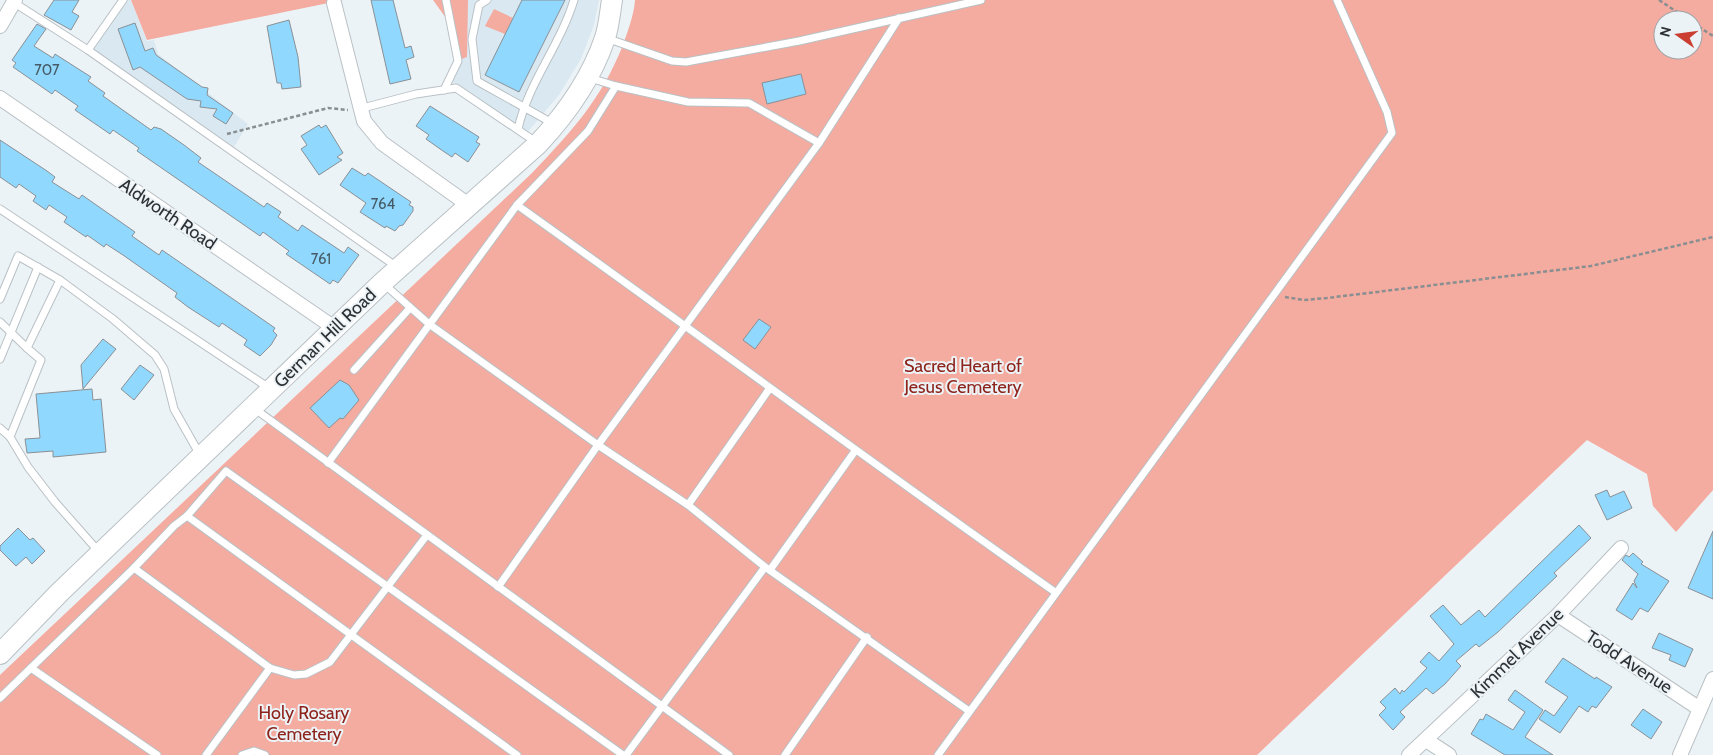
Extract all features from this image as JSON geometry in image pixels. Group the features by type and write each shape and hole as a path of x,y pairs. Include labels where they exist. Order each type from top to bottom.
{"street":[{"name":"German Hill Road","path":"0,654 101,553 383,282 538,144 555,125 587,77 605,38 612,0"},
{"path":"0,26 13,1"},
{"path":"334,3 359,109 364,121 382,143 470,206"},
{"name":"Aldworth Road","path":"0,98 336,329"},
{"name":"Kimmel Avenue","path":"1409,755 1558,616 1621,548"},
{"name":"Todd Avenue","path":"1558,616 1700,709"},
{"path":"1680,755 1713,679"},
{"path":"1426,740 1449,755"}],"lane":[{"path":"88,50 123,0"},
{"path":"444,90 458,61 446,0"},
{"path":"487,0 479,5 472,39 477,81 555,125"},
{"path":"518,129 523,106 567,23 574,0"},
{"path":"605,38 672,61 686,62 799,41 981,0"},
{"path":"938,755 1055,592 1392,133 1387,112 1337,0"},
{"path":"13,1 88,50 399,268"},
{"path":"498,587 598,445 819,143 899,18"},
{"path":"587,77 616,86 688,102 749,103 819,143"},
{"path":"328,463 517,205 588,131 616,86"},
{"path":"359,109 416,94 456,88 538,144"},
{"path":"517,205 686,326 855,451 1055,592"},
{"path":"0,209 271,390"},
{"path":"0,299 18,256 60,280 113,319 155,355 164,369 174,409 201,458"},
{"path":"0,358 38,268"},
{"path":"27,348 60,280"},
{"path":"383,282 429,324 598,445 688,505 768,568 969,711"},
{"path":"354,370 410,308"},
{"path":"0,322 41,360 10,437"},
{"path":"688,505 770,388"},
{"path":"253,408 729,755"},
{"path":"0,428 10,437 28,467 55,502 101,553"},
{"path":"0,698 134,568 174,526 187,516 226,471 625,755 855,451"},
{"path":"187,516 350,636 517,755"},
{"path":"134,568 270,668 294,675 306,674 330,662 427,535"},
{"path":"785,755 867,637"},
{"path":"31,668 157,755"},
{"path":"206,755 270,668"},
{"path":"242,755 254,751 265,755"}],"path":[{"path":"1660,0 1674,10"},
{"path":"217,140 229,133 328,108 342,111 359,109"},
{"path":"1275,291 1286,297 1304,300 1591,266 1713,237"}],"shaded area":[{"path":"124,0 131,0 147,41 154,40 158,54 248,124 234,147 93,50"},
{"path":"449,0 599,0 594,25 581,59 559,95 526,134 453,82 461,58"}],"green space":[{"path":"131,0 343,0 147,40"},
{"path":"433,0 468,0 467,57 456,61 446,18"},
{"name":"Sacred Heart of Jesus Cemetery","path":"635,0 1713,0 1713,490 1676,532 1653,506 1647,474 1587,440 1257,755 0,755 0,675 532,173 573,129 595,99 614,65 630,22"},
{"path":"494,9 513,18 505,34 485,26"}],"building":[{"path":"54,0 79,0 72,12 79,16 71,30 44,15"},
{"path":"371,0 393,0 405,48 411,46 414,57 406,60 411,79 390,84"},
{"path":"522,0 565,0 519,92 485,75"},
{"path":"289,20 298,57 301,87 282,89 281,83 277,83 267,26"},
{"path":"135,23 145,51 153,48 156,55 202,87 208,88 207,95 233,113 226,124 213,116 217,109 200,107 201,101 187,99 140,67 133,70 118,29"},
{"path":"37,24 46,29 34,46 53,58 55,54 91,77 88,81 105,93 103,96 151,130 154,127 161,129 201,158 198,162 264,207 267,203 281,212 278,217 298,231 302,225 344,253 348,247 359,255 338,283 333,280 330,284 286,254 289,251 263,232 260,236 137,151 139,148 113,130 110,134 75,110 78,106 55,90 52,94 13,67 16,63 12,60"},
{"path":"801,74 806,94 767,104 762,83"},
{"path":"430,106 479,137 476,142 480,144 468,162 455,153 452,157 443,151 426,139 429,135 416,126"},
{"path":"319,125 321,128 326,125 343,153 337,157 342,160 319,175 301,149 307,145 301,136"},
{"path":"0,140 55,177 52,182 79,199 82,195 135,232 132,236 159,255 162,250 275,328 273,331 277,335 271,345 260,356 244,345 247,340 222,323 219,327 188,307 175,297 177,293 123,255 106,244 104,247 87,235 86,237 64,222 67,217 49,205 46,210 33,201 36,196 19,184 16,188 0,177"},
{"path":"352,168 365,176 368,173 411,202 409,205 413,207 413,211 403,225 399,226 395,231 386,226 385,228 360,212 366,203 340,185"},
{"path":"759,319 771,327 755,349 743,340"},
{"path":"103,339 116,349 83,389 81,365"},
{"path":"140,365 154,375 134,400 121,389"},
{"path":"340,380 349,385 359,400 343,419 340,418 329,428 310,408"},
{"path":"92,389 93,400 101,399 106,452 53,457 53,451 27,453 25,439 40,438 36,394"},
{"path":"1607,490 1610,497 1624,491 1632,508 1607,520 1595,495"},
{"path":"1579,525 1591,538 1554,573 1557,576 1498,632 1479,647 1476,644 1456,661 1461,666 1445,684 1433,694 1426,688 1400,712 1405,717 1393,730 1379,715 1386,708 1380,702 1395,688 1400,694 1402,690 1404,692 1427,668 1420,662 1429,652 1439,661 1454,644 1430,616 1443,605 1461,625 1479,610 1485,617"},
{"path":"18,528 30,540 33,538 45,551 32,564 26,557 16,566 0,550 0,546"},
{"path":"1713,531 1713,599 1688,588"},
{"path":"1633,553 1643,562 1641,564 1669,581 1648,612 1640,608 1632,620 1616,610 1633,583 1637,588 1634,581 1638,574 1622,560 1626,555 1629,557"},
{"path":"1659,633 1693,649 1685,667 1669,660 1671,655 1652,648"},
{"path":"1563,658 1595,679 1596,677 1612,687 1596,708 1592,706 1588,712 1579,706 1560,733 1539,719 1545,710 1554,716 1568,697 1545,682"},
{"path":"1515,690 1543,710 1525,737 1553,755 1505,755 1471,734 1480,719 1483,720 1486,714 1513,730 1525,712 1508,700"},
{"path":"1643,709 1662,722 1651,739 1631,725"}],"park label":[{"name":"Holy Rosary Cemetery","path":"304,723"}]}
